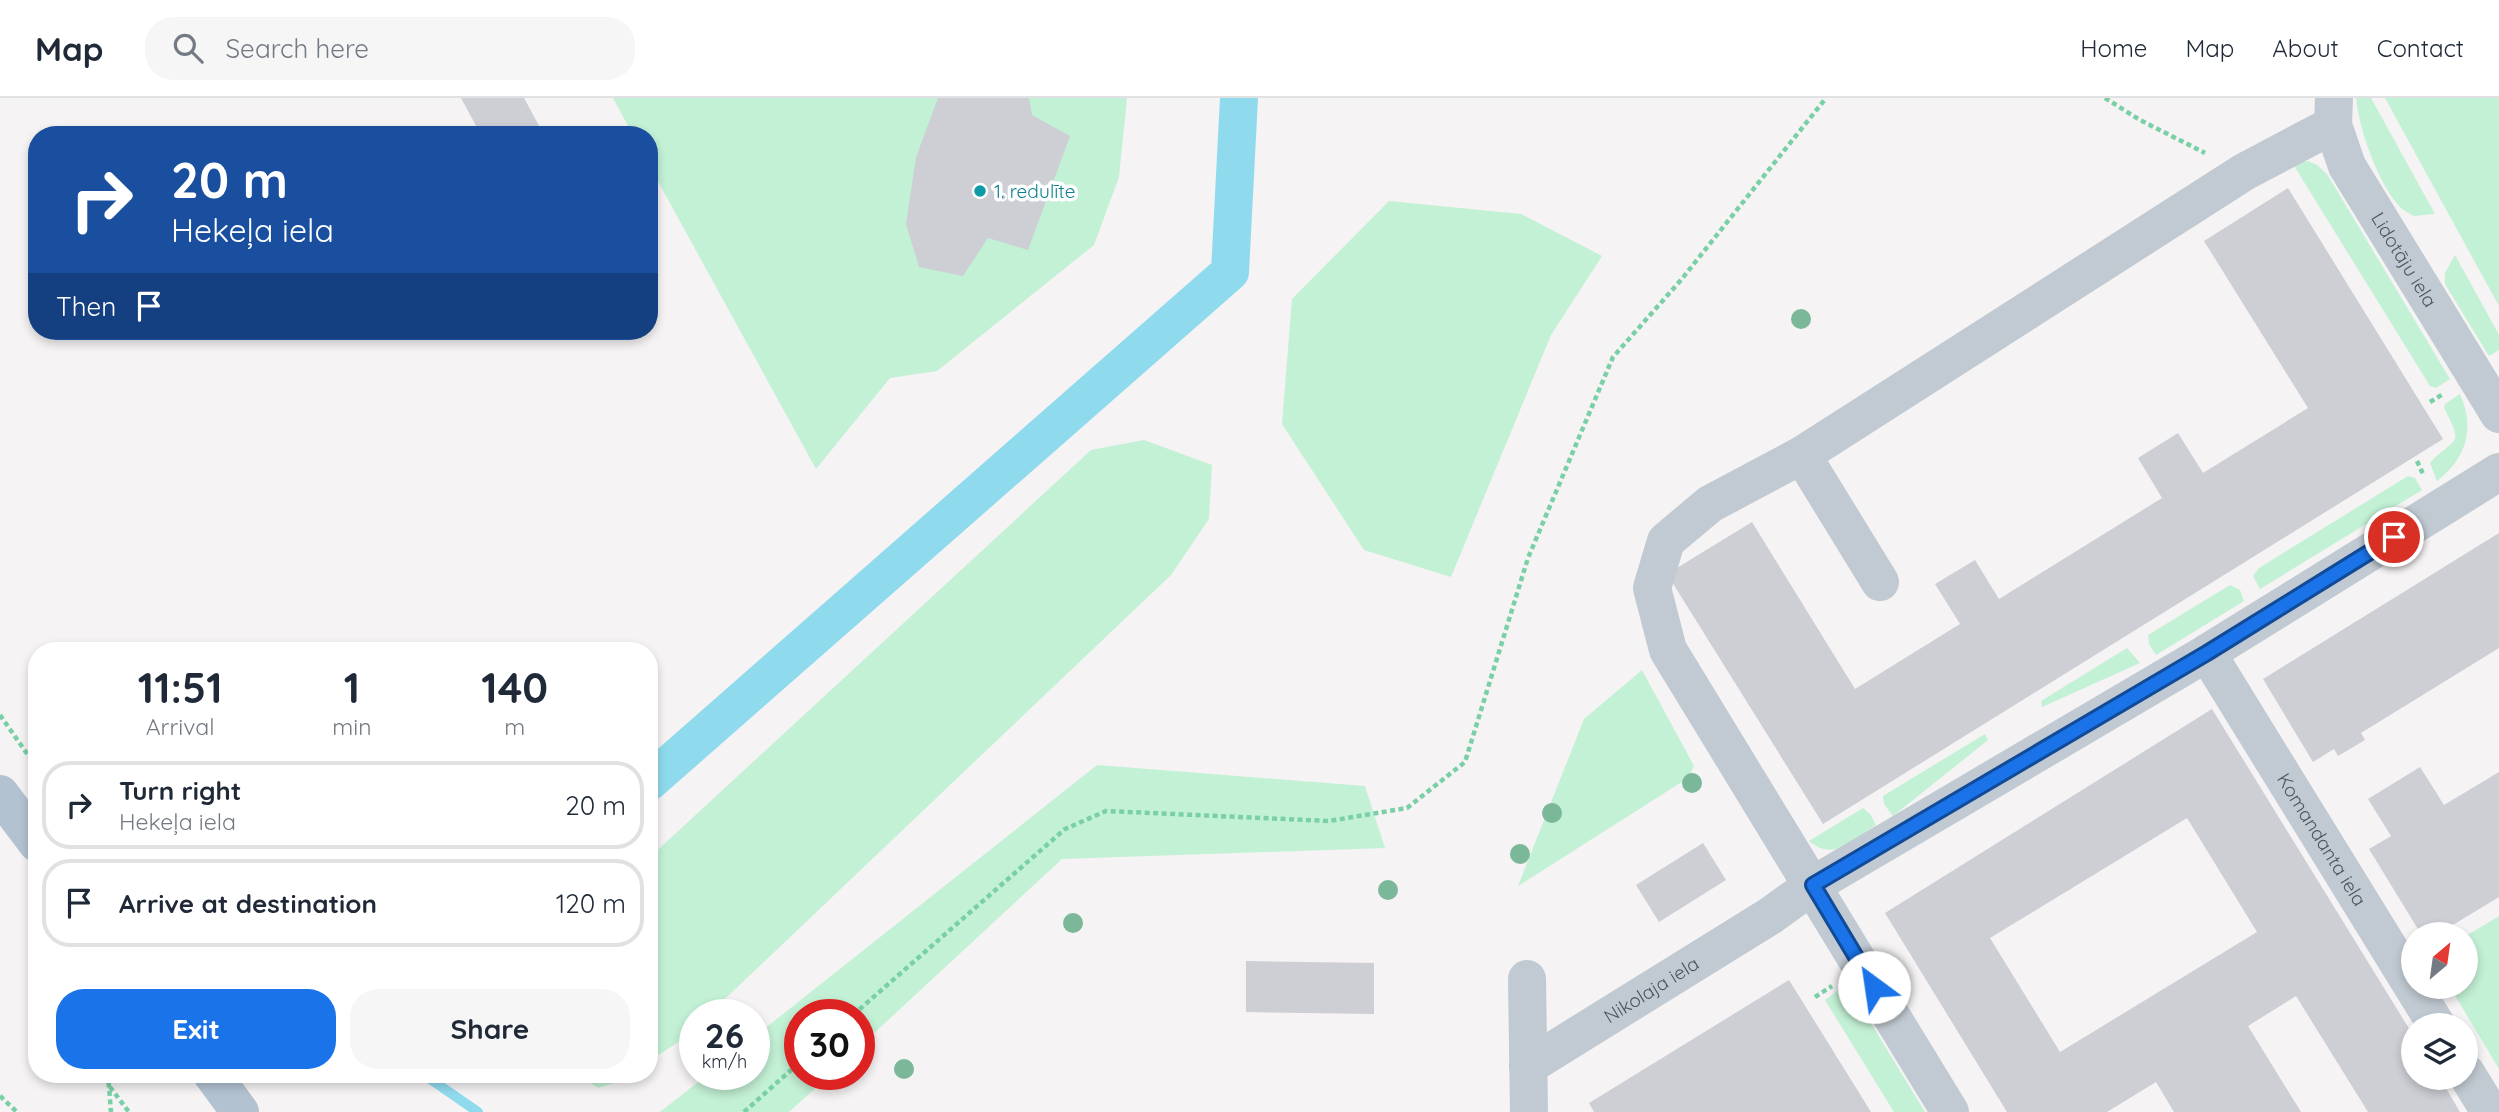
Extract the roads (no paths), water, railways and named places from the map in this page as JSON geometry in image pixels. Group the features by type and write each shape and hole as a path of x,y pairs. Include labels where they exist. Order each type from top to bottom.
{"main road":[{"path":"0,794 28,831"},
{"path":"219,1083 240,1112"}],"street":[{"path":"1950,1112 1668,650 1652,589 1666,541 1710,504 1802,455 2334,112"},
{"name":"Lidotāju iela","path":"2334,112 2347,166 2499,414"},
{"path":"1802,455 1880,582"},
{"name":"Nikolaja iela","path":"1528,1066 1770,916 1813,885 2207,653 2499,472"},
{"name":"Komandanta iela","path":"2207,653 2429,1013"},
{"path":"1527,979 1529,1112"},
{"path":"2476,1090 2490,1112"}],"waterway":[{"path":"658,774 1230,272 1239,98"},
{"path":"436,1083 478,1112"}],"place":[{"name":"1. redulīte","path":"980,191"}]}
